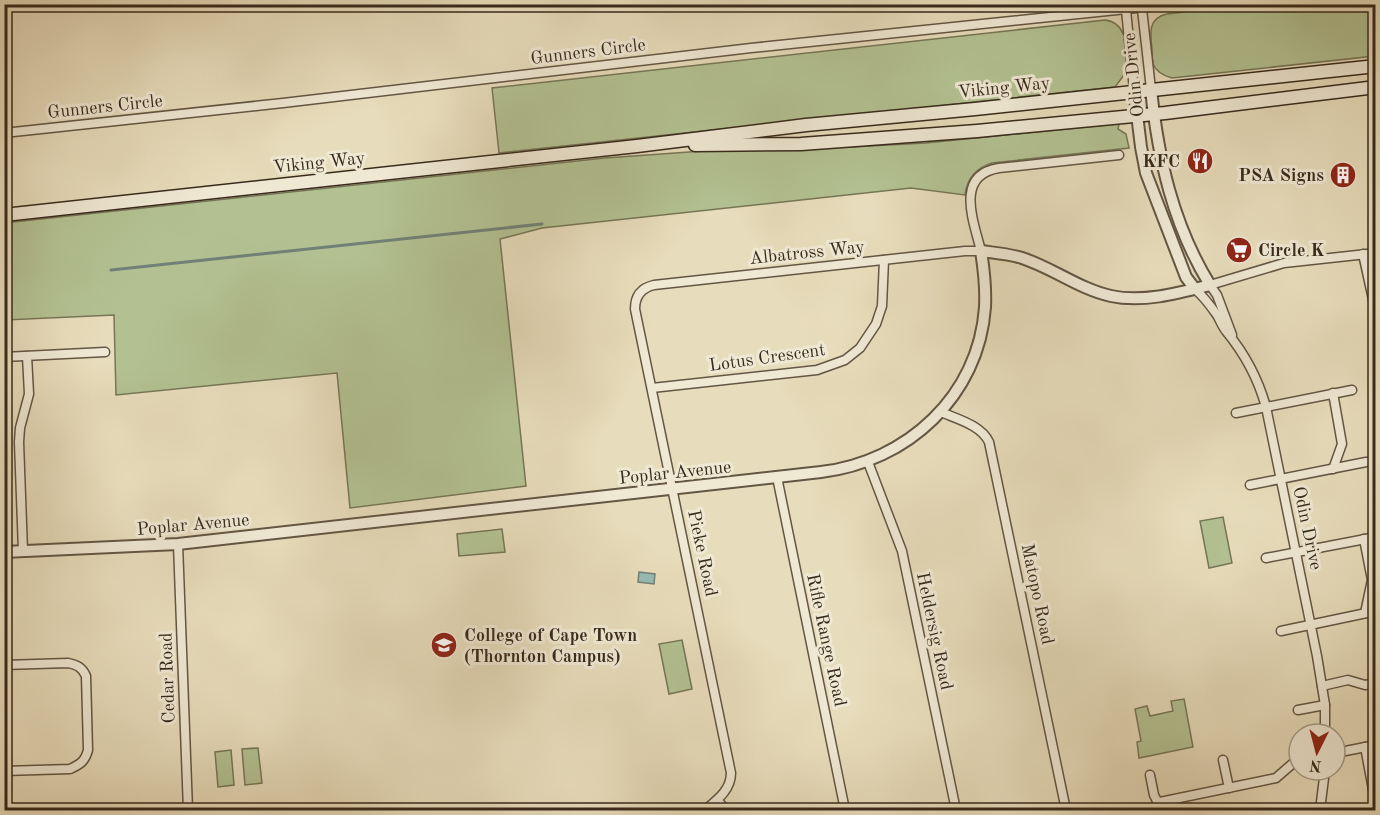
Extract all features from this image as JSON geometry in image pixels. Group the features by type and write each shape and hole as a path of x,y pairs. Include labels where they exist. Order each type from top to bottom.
{"main road":[{"name":"Viking Way","path":"4,215 637,146 806,125 1376,66"},
{"name":"Viking Way","path":"637,146 801,144 977,131 1137,116 1376,87"}],"street":[{"name":"Gunners Circle","path":"4,133 752,48 1175,4"},
{"name":"Odin Drive","path":"1142,9 1153,114 1167,187 1199,268 1217,295 1233,337 1256,377 1266,407 1311,624 1325,705 1325,722"},
{"name":"Odin Drive","path":"1126,10 1137,116 1146,173 1186,277 1208,302 1233,337"},
{"name":"Poplar Avenue","path":"4,552 178,544 834,471 868,462 908,441 941,412 964,378 980,340 985,299 981,252 970,196 974,182 982,173 999,168 1119,155"},
{"name":"Albatross Way","path":"639,294 645,288 654,285 964,251 981,252"},
{"path":"981,252 1023,259 1083,287 1112,297 1145,298 1196,289 1284,263 1376,253"},
{"path":"1364,254 1376,313"},
{"name":"Lotus Crescent","path":"652,388 817,370 845,360 860,348 876,324 882,306 884,260"},
{"name":"Pieke Road","path":"639,294 635,309 731,773 729,786 705,810"},
{"path":"4,357 105,352"},
{"path":"23,551 19,442 21,421 29,394 27,356"},
{"path":"1236,413 1352,390"},
{"path":"1333,393 1342,444 1333,469"},
{"name":"Matopo Road","path":"941,412 978,429 989,442 1066,810"},
{"name":"Heldersig Road","path":"868,462 902,552 956,810"},
{"path":"1250,485 1366,462"},
{"name":"Rifle Range Road","path":"777,477 845,810"},
{"path":"1266,558 1376,537"},
{"path":"1364,539 1372,580 1365,613"},
{"name":"Cedar Road","path":"178,544 188,810"},
{"path":"1281,631 1376,611"},
{"path":"4,665 68,663 76,664 82,669 86,676 88,750 86,759 80,765 70,769 4,771"},
{"path":"1322,686 1348,680 1365,685 1376,683"},
{"path":"1298,710 1325,705"},
{"path":"1347,751 1376,745"},
{"path":"1365,747 1375,800"},
{"path":"1223,760 1229,788"},
{"path":"1150,775 1156,807 1276,778 1287,768"},
{"path":"1320,810 1324,782"},
{"path":"717,800 726,810"}],"green space":[{"path":"1242,5 1375,5 1375,56 1172,78 1154,67 1151,32 1156,19 1167,14"},
{"path":"1105,20 1119,27 1125,40 1128,72 1127,76 1124,75 1115,87 499,153 492,88"},
{"path":"1119,124 1118,129 1126,134 1129,148 992,163 973,174 965,195 911,188 542,228 500,239 526,486 350,508 337,373 116,395 114,315 5,320 4,223 605,158 703,151 926,143"},
{"path":"1223,517 1232,563 1209,568 1200,521"},
{"path":"502,529 505,552 459,556 457,534"},
{"path":"682,640 692,689 669,694 659,644"},
{"path":"1184,699 1193,747 1139,758 1137,742 1141,741 1135,709 1147,706 1150,716 1173,711 1171,701"},
{"path":"258,748 262,783 245,785 242,749"},
{"path":"231,750 234,785 218,787 215,752"}],"water":[{"path":"639,572 655,574 654,584 638,582"}],"waterway":[{"path":"111,270 542,224"}],"place":[{"name":"KFC","path":"1200,161"},
{"name":"PSA Signs","path":"1343,175"},
{"name":"Circle K","path":"1239,250"},
{"name":"College of Cape Town (Thornton Campus)","path":"444,645"}]}
